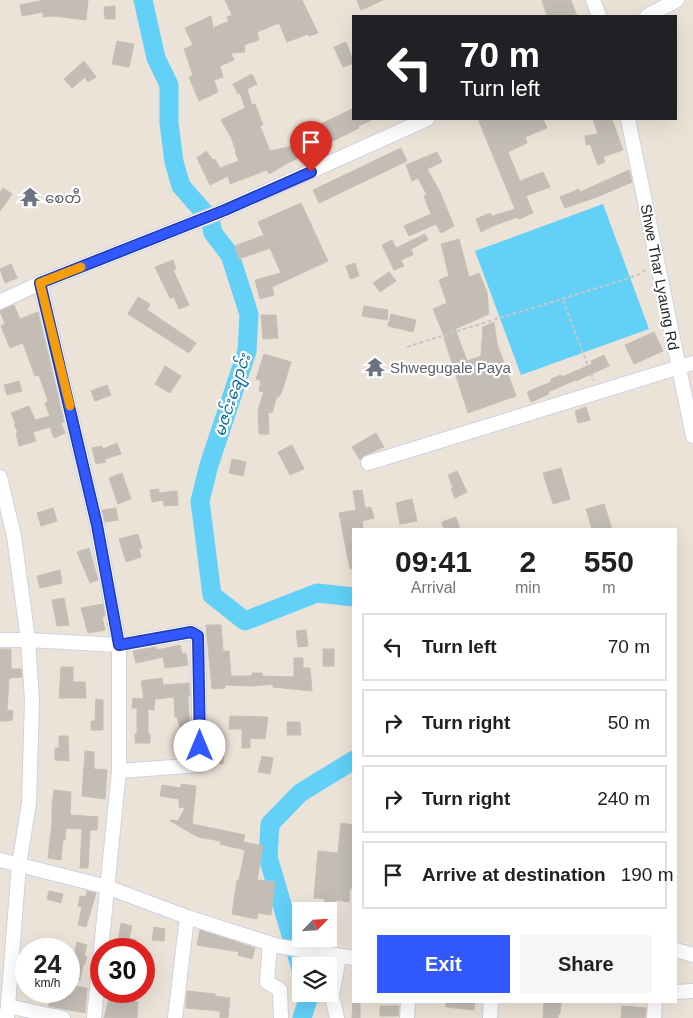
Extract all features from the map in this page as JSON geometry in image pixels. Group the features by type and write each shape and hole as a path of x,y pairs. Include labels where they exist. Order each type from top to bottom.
{"street":[{"path":"593,0 599,15"},
{"path":"649,15 677,0"},
{"path":"0,302 40,283 225,210 425,120"},
{"name":"Shwe Thar Lyaung Rd","path":"628,120 693,436"},
{"path":"40,283 97,525 119,645 119,771 94,1018"},
{"path":"368,463 693,363"},
{"path":"0,477 14,536 28,640 32,700 29,803 19,865 5,1014 64,1018"},
{"path":"0,640 119,645 191,632 198,636 200,765 119,771"},
{"path":"0,860 107,887 187,918 274,945 352,958"},
{"path":"175,1018 187,918"},
{"path":"274,945 268,982 280,990 281,1018"},
{"path":"677,950 693,955"},
{"path":"338,956 332,996 338,1018"},
{"path":"677,992 693,991"},
{"path":"407,1018 408,1003"},
{"path":"490,1018 491,1003"},
{"path":"654,1018 655,1003"}],"path":[{"path":"407,346 490,319 563,300 638,275"},
{"path":"563,300 598,393"}],"water":[{"path":"603,204 649,329 521,375 475,251"}],"building":[{"path":"45,0 88,0 86,20 54,16 43,17 43,12 22,16 20,5"},
{"path":"225,0 302,0 318,33 309,36 308,34 287,42 279,23 257,32 259,40 244,45 245,52 231,53 234,60 220,66 223,77 214,80 218,92 199,101 189,77 193,75 184,49 193,45 185,28 211,16 213,28 229,21 227,17 232,15"},
{"path":"357,0 383,0 361,10"},
{"path":"542,0 571,0 577,15 547,15"},
{"path":"115,6 115,19 105,19 104,7"},
{"path":"117,41 134,44 129,67 112,64"},
{"path":"346,42 352,58 352,64 343,67 334,47"},
{"path":"84,61 96,77 88,82 85,77 72,88 64,79"},
{"path":"252,74 257,84 247,89 252,105 255,104 263,125 260,126 270,151 293,146 290,139 352,109 352,120 372,120 269,174 267,170 230,184 228,176 210,185 197,158 206,151 213,160 215,159 220,168 239,161 231,137 221,120 245,108 240,93 238,94 233,84"},
{"path":"478,120 543,120 547,128 525,137 527,143 508,152 520,181 543,172 550,187 526,196 533,213 519,219 518,217 495,225 481,232 476,219 490,213 492,216 515,209"},
{"path":"593,120 612,120 623,150 603,157 605,162 598,165 590,144 586,145 585,136 598,134"},
{"path":"401,148 407,161 319,203 313,190"},
{"path":"437,152 442,162 427,169 439,190 454,226 441,233 436,224 409,236 404,226 431,214 424,196 427,195 418,178 412,181 406,165"},
{"path":"629,170 632,182 565,208 560,197 579,189 580,192"},
{"path":"3,188 12,194 0,211 0,192"},
{"path":"301,203 328,261 272,287 274,295 260,299 255,280 281,273 270,248 239,259 235,246 264,235 258,222"},
{"path":"425,234 428,240 411,249 413,255 401,260 404,266 394,270 382,245 392,240 396,248"},
{"path":"459,239 469,277 479,273 487,292 489,314 455,329 467,361 481,356 483,327 494,322 497,344 516,396 468,413 445,338 433,309 447,303 439,280 449,276 441,244"},
{"path":"173,260 176,269 173,270 189,305 179,309 174,297 170,298 155,267"},
{"path":"355,263 359,276 350,279 346,266"},
{"path":"11,264 17,278 5,283 0,269"},
{"path":"389,272 396,281 380,292 373,283"},
{"path":"138,297 150,304 147,310 196,343 189,353 128,314"},
{"path":"14,305 20,319 38,312 64,422 61,423 65,433 54,438 50,427 33,432 36,441 19,446 16,433 18,433 14,424 16,424 11,413 29,406 35,420 50,416 45,403 48,401 39,375 35,376 23,343 10,348 1,326 5,324 0,311"},
{"path":"364,306 388,310 387,320 362,316"},
{"path":"391,314 416,320 413,332 388,326"},
{"path":"261,315 276,315 278,338 263,339"},
{"path":"654,332 663,351 634,364 625,345"},
{"path":"264,354 291,362 283,388 279,397 277,396 272,413 268,412 269,434 259,434 258,410 264,392 259,391 261,381 256,379"},
{"path":"604,355 609,366 548,392 549,394 531,402 527,392 551,382 551,379 561,375 562,377 592,364 591,361"},
{"path":"165,366 181,376 170,393 155,384"},
{"path":"19,381 22,391 7,395 4,385"},
{"path":"107,385 111,395 95,401 91,391"},
{"path":"586,407 590,420 578,423 575,411"},
{"path":"376,433 384,447 365,455 360,460 352,447"},
{"path":"117,443 121,454 105,459 106,462 96,464 92,448 102,446 103,449"},
{"path":"292,445 304,469 290,475 278,452"},
{"path":"232,459 246,462 243,476 229,473"},
{"path":"561,468 570,499 553,504 543,473"},
{"path":"457,471 467,492 455,498 448,475"},
{"path":"122,473 131,499 118,504 109,478"},
{"path":"159,489 159,493 177,491 178,505 164,506 163,500 152,502 150,490"},
{"path":"362,490 365,508 371,507 374,518 362,521 363,528 352,528 352,568 350,569 339,513 356,510 353,491"},
{"path":"412,499 417,521 400,524 396,503"},
{"path":"604,504 612,528 592,528 586,509"},
{"path":"53,508 57,521 41,526 37,513"},
{"path":"116,508 118,520 105,522 102,510"},
{"path":"456,517 460,528 444,528 442,522"},
{"path":"138,534 142,548 139,549 141,557 126,562 119,539"},
{"path":"89,548 98,580 90,583 77,552"},
{"path":"60,570 62,583 40,588 37,576"},
{"path":"64,598 69,625 57,626 52,600"},
{"path":"103,604 105,616 102,617 105,630 88,633 81,608"},
{"path":"206,625 221,625 223,651 229,651 231,676 252,676 252,673 262,673 262,676 294,677 294,658 303,658 303,668 310,668 312,691 273,687 273,684 253,686 225,685 225,688 212,689"},
{"path":"306,630 308,646 298,647 296,631"},
{"path":"180,645 182,654 186,653 188,665 165,668 163,657 136,663 133,651 156,647 157,650"},
{"path":"0,649 11,649 11,669 21,669 22,677 9,678 7,710 13,711 12,720 7,721 0,721"},
{"path":"323,649 334,649 334,666 323,666"},
{"path":"61,667 73,667 73,682 85,682 86,698 59,698"},
{"path":"162,678 163,685 189,683 191,757 189,757 177,717 175,717 174,697 155,699 154,710 148,709 150,743 135,743 137,708 132,708 133,698 144,699 141,681"},
{"path":"96,699 103,700 103,730 91,730 91,721 95,721"},
{"path":"230,716 268,717 265,739 250,738 250,748 242,748 242,729 229,729"},
{"path":"287,722 300,722 301,735 287,735"},
{"path":"59,736 68,736 69,761 55,760 55,748 59,748"},
{"path":"213,739 224,739 223,764 212,763"},
{"path":"85,751 94,752 94,769 107,770 105,799 82,796"},
{"path":"262,756 273,758 270,774 258,772"},
{"path":"181,784 196,786 192,824 245,835 243,842 263,846 257,880 275,882 271,915 258,913 257,919 232,914 237,880 239,880 245,850 220,844 221,841 198,837 170,821 178,821 185,808 179,807 179,799 160,796 162,785 181,788"},
{"path":"54,790 71,792 70,815 98,817 97,830 90,830 88,868 80,868 82,829 66,828 61,860 48,858"},
{"path":"341,823 352,825 352,888 350,888 349,902 336,900 336,902 325,902 325,899 314,898 318,851 338,853"},
{"path":"49,891 63,894 61,903 47,899"},
{"path":"87,891 96,893 86,927 78,925 82,907 78,906 80,896 86,897"},
{"path":"121,923 132,926 129,938 119,938"},
{"path":"154,927 165,929 164,941 155,940 155,938 152,938"},
{"path":"200,930 255,948 252,959 238,955 239,952 197,945"},
{"path":"80,943 87,945 84,956 87,957 83,964 80,980"},
{"path":"80,987 87,988 85,1013 49,1006 49,1003 80,1003"},
{"path":"187,991 215,994 215,996 230,998 228,1018 220,1018 220,1011 186,1008"},
{"path":"108,1003 138,1003 137,1018 104,1018"},
{"path":"353,1003 360,1003 360,1018 352,1018"},
{"path":"446,1003 475,1003 474,1010 446,1007"},
{"path":"544,1003 561,1003 558,1018 543,1018"},
{"path":"380,1006 399,1006 398,1016 380,1016"},
{"path":"622,1006 646,1008 645,1018 621,1018"}],"waterway":[{"name":"မဇင်းချောင်း","path":"143,0 156,58 169,85 169,123 174,162 181,186 210,219 213,233 230,255 249,314 247,351 209,465 200,501 212,595 245,621 317,593 352,597"},
{"name":"မဇင်းချောင်း","path":"297,957 268,857 270,824 300,793 352,761"},
{"name":"မဇင်းချောင်း","path":"302,1018 307,1002"}],"slow traffic":[{"path":"70,406 40,283 81,267"}],"place":[{"name":"စေတီ","path":"30,197"},
{"name":"Shwegugale Paya","path":"375,367"}],"route":[{"path":"200,746 198,636 191,632 119,645 97,525 40,283 225,210 311,172"}]}
